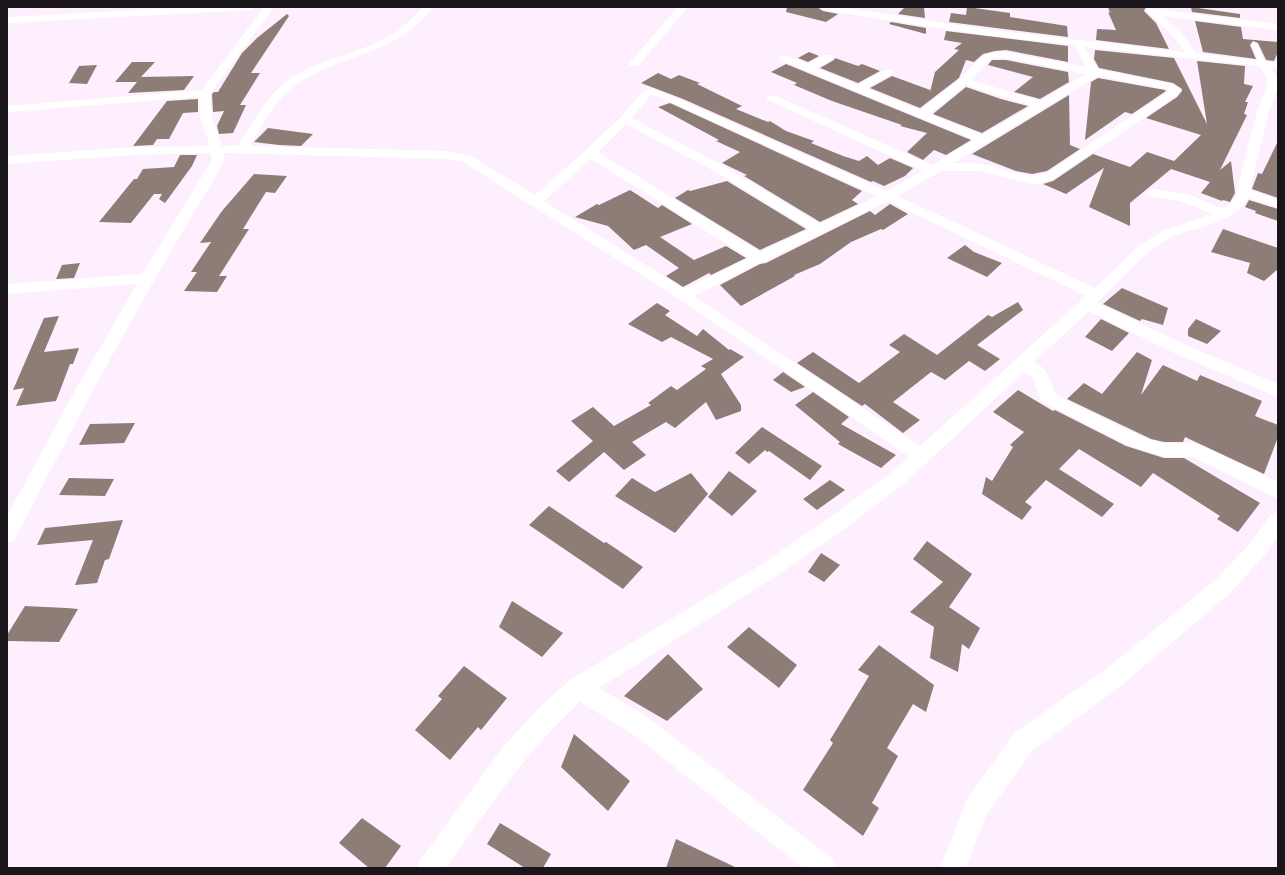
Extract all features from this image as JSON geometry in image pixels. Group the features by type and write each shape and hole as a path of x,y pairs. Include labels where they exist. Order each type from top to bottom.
{"street":[{"path":"7,20 251,7"},
{"path":"7,535 62,431 148,278 214,169 218,160 217,149 206,117 204,99 205,93 269,7"},
{"path":"242,148 273,102 292,83 313,70 361,52 400,34 406,30 428,7"},
{"path":"634,64 684,7"},
{"path":"823,7 984,32 1278,65"},
{"path":"905,7 907,20"},
{"path":"1150,10 1278,27"},
{"path":"1150,10 1176,34 1193,56"},
{"path":"1078,43 1095,73"},
{"path":"772,98 935,169 980,167 1038,181 1053,175 1144,114 1172,94 1175,90 1168,86 1006,55 995,55 987,57 964,81 920,115"},
{"path":"808,68 829,57"},
{"path":"784,58 983,140"},
{"path":"430,868 512,756 548,715 578,688 771,569 900,476 1092,300 1144,248 1169,233 1224,214 1238,204 1241,199 1255,149 1263,111 1272,88 1272,78 1263,64"},
{"path":"858,89 888,72"},
{"path":"683,295 888,196 1095,73"},
{"path":"964,81 1040,106"},
{"path":"536,201 590,153 625,119 646,93 653,92 661,94 888,196 1092,300 1187,352 1278,391"},
{"path":"9,109 205,93"},
{"path":"625,119 718,168 820,228"},
{"path":"7,160 133,151 242,148 456,156 476,164 683,295 921,456"},
{"path":"590,153 761,258"},
{"path":"1242,192 1278,204"},
{"path":"1153,193 1183,197 1224,214"},
{"path":"7,289 148,278"},
{"path":"1022,364 1035,370 1041,376 1046,397 1064,407 1135,441 1163,450 1175,452 1192,450 1197,451 1278,491"},
{"path":"953,868 976,808 1023,742 1114,677 1221,588 1256,551 1278,520"},
{"path":"578,688 638,724 824,868"}],"lane":[{"path":"1254,44 1263,64"}],"building":[{"path":"787,7 817,7 823,11 838,14 826,22 786,12"},
{"path":"905,7 924,7 925,18 898,14"},
{"path":"967,7 1010,13 1010,17 1067,26 1068,37 949,22 951,13 966,15"},
{"path":"1108,7 1146,7 1144,11 1156,23 1169,49 1096,40 1097,29 1116,30 1108,12 1110,13"},
{"path":"1191,7 1240,14 1240,18 1192,12"},
{"path":"287,14 289,16 251,73 260,73 240,105 246,105 233,133 219,134 217,126 224,111 213,112 212,94 214,92 218,92 242,53 257,38"},
{"path":"1195,21 1241,27 1243,39 1278,42 1278,52 1274,61 1266,60 1258,43 1253,41 1250,45 1256,59 1203,52"},
{"path":"891,22 926,28 926,34 889,24"},
{"path":"946,31 1068,46 1068,62 1006,50 983,54 974,62 966,60 959,78 920,108 870,88 892,76 930,90 930,92 935,72 959,50 954,49 962,43 944,40"},
{"path":"1095,50 1174,58 1207,124 1197,61 1245,66 1244,84 1253,86 1245,102 1248,102 1244,114 1247,115 1220,170 1231,161 1235,193 1230,202 1222,201 1201,193 1210,182 1171,169 1130,203 1130,226 1089,207 1104,168 1066,194 1043,184 1053,181 1093,154 1130,167 1147,152 1174,161 1201,135 1146,118 1177,97 1182,89 1173,83 1099,68 1094,59"},
{"path":"809,52 819,56 808,62 798,58"},
{"path":"835,58 858,66 862,64 880,71 858,83 820,68"},
{"path":"992,60 1006,60 1068,72 1069,82 1040,99 1014,92 1033,77 988,65"},
{"path":"132,62 155,62 141,77 194,76 184,90 128,93 137,82 115,82"},
{"path":"786,64 971,140 946,155 934,150 923,160 907,152 927,133 900,126 902,125 832,101 794,85 797,83 771,72"},
{"path":"97,65 87,84 69,83 79,66"},
{"path":"658,73 671,79 679,75 700,83 697,84 742,106 736,109 768,122 770,121 786,131 814,141 811,143 843,156 859,161 867,156 878,165 890,158 913,168 905,176 884,186 873,181 871,182 683,99 641,83"},
{"path":"1098,78 1166,91 1132,114 1125,112 1085,140 1091,82"},
{"path":"966,87 1001,99 1028,106 982,133 933,114"},
{"path":"1069,95 1070,145 1080,149 1047,171 1032,174 1016,171 972,154"},
{"path":"198,99 198,112 183,113 169,139 157,139 153,145 133,146 167,101"},
{"path":"670,103 862,191 852,200 858,204 820,222 744,176 747,175 722,163 740,152 716,141 719,140 658,107"},
{"path":"268,128 313,134 301,146 254,142"},
{"path":"1278,141 1278,198 1252,189 1258,173 1262,174"},
{"path":"180,155 197,155 192,166 165,203 159,199 162,194 154,194 131,223 99,222 134,179 137,179 143,169 174,167"},
{"path":"254,174 287,176 275,193 266,192 243,229 249,229 219,276 227,276 217,292 184,291 197,272 191,272 211,242 200,243 222,211"},
{"path":"727,181 806,229 760,250 675,198 688,190 690,191"},
{"path":"630,190 658,208 662,205 692,224 660,237 694,260 726,246 746,258 711,275 709,273 683,287 666,276 679,268 646,245 634,250 608,226 575,217 597,204 599,205"},
{"path":"1249,200 1278,209 1278,221 1255,213 1256,211 1245,207"},
{"path":"890,204 908,214 883,230 881,229 851,242 820,264 794,275 795,276 741,306 720,285 870,211 875,215"},
{"path":"1223,229 1278,248 1278,269 1264,281 1247,273 1250,263 1211,252"},
{"path":"965,245 974,252 1002,263 987,277 947,258"},
{"path":"80,263 74,278 56,279 62,265"},
{"path":"1122,288 1168,308 1163,325 1142,319 1140,321 1103,304"},
{"path":"1018,302 1023,310 977,345 1000,359 985,371 969,361 945,380 931,372 893,402 920,420 903,433 865,404 862,406 797,363 813,352 859,383 900,352 889,345 904,334 937,355 988,315 992,317"},
{"path":"657,303 670,311 665,315 697,336 703,329 729,350 730,349 744,357 721,374 741,405 741,411 716,420 706,402 675,428 666,422 632,442 646,455 624,470 604,452 569,482 556,471 593,441 571,421 593,407 614,426 651,405 648,403 671,386 677,390 706,369 701,366 713,359 671,337 662,342 628,324"},
{"path":"59,316 44,352 79,348 73,364 70,364 56,401 16,406 24,388 13,390 44,318"},
{"path":"1101,319 1129,333 1112,351 1085,337"},
{"path":"1196,319 1221,331 1207,344 1188,336 1188,329"},
{"path":"1137,352 1152,360 1141,395 1163,365 1197,381 1200,375 1262,401 1255,416 1278,425 1278,437 1264,474 1185,437 1183,442 1164,442 1151,439 1067,399 1084,383 1102,394"},
{"path":"783,372 805,387 791,392 773,380"},
{"path":"1018,390 1053,411 1055,410 1126,446 1164,458 1184,458 1260,503 1238,532 1217,519 1220,516 1153,473 1141,487 1079,449 1059,469 1114,504 1102,517 1046,480 1025,502 1032,507 1022,520 982,494 986,477 992,481 1013,447 1010,445 1024,432 993,412"},
{"path":"813,392 849,417 841,424 896,455 881,468 838,444 840,442 795,405"},
{"path":"135,423 124,443 79,445 90,424"},
{"path":"762,427 822,466 810,480 769,451 767,452 765,450 749,464 735,453"},
{"path":"729,471 757,491 732,516 708,497"},
{"path":"691,473 708,494 675,533 615,496 632,478 655,492"},
{"path":"69,478 114,479 105,496 59,495"},
{"path":"830,480 845,490 817,510 803,499"},
{"path":"549,506 643,567 623,589 529,525"},
{"path":"123,520 109,559 105,560 97,583 75,585 93,540 37,545 45,528"},
{"path":"927,541 972,574 949,607 980,628 969,649 962,644 958,672 930,658 934,627 910,612 943,582 913,559"},
{"path":"821,553 840,565 824,582 808,572"},
{"path":"512,601 563,633 542,657 499,627"},
{"path":"25,606 78,609 59,642 7,641 7,635"},
{"path":"749,627 797,665 779,688 727,647"},
{"path":"879,645 934,685 926,712 913,704 887,748 898,756 872,803 879,808 863,836 803,790 833,743 830,740 869,676 858,670"},
{"path":"668,654 703,689 667,721 624,696"},
{"path":"464,666 507,698 481,730 478,727 450,760 415,730 442,699 438,696"},
{"path":"574,734 630,781 608,811 561,767"},
{"path":"362,818 401,846 385,868 369,868 339,843"},
{"path":"500,823 551,854 543,868 525,868 487,844"},
{"path":"676,839 737,868 666,868"}]}
